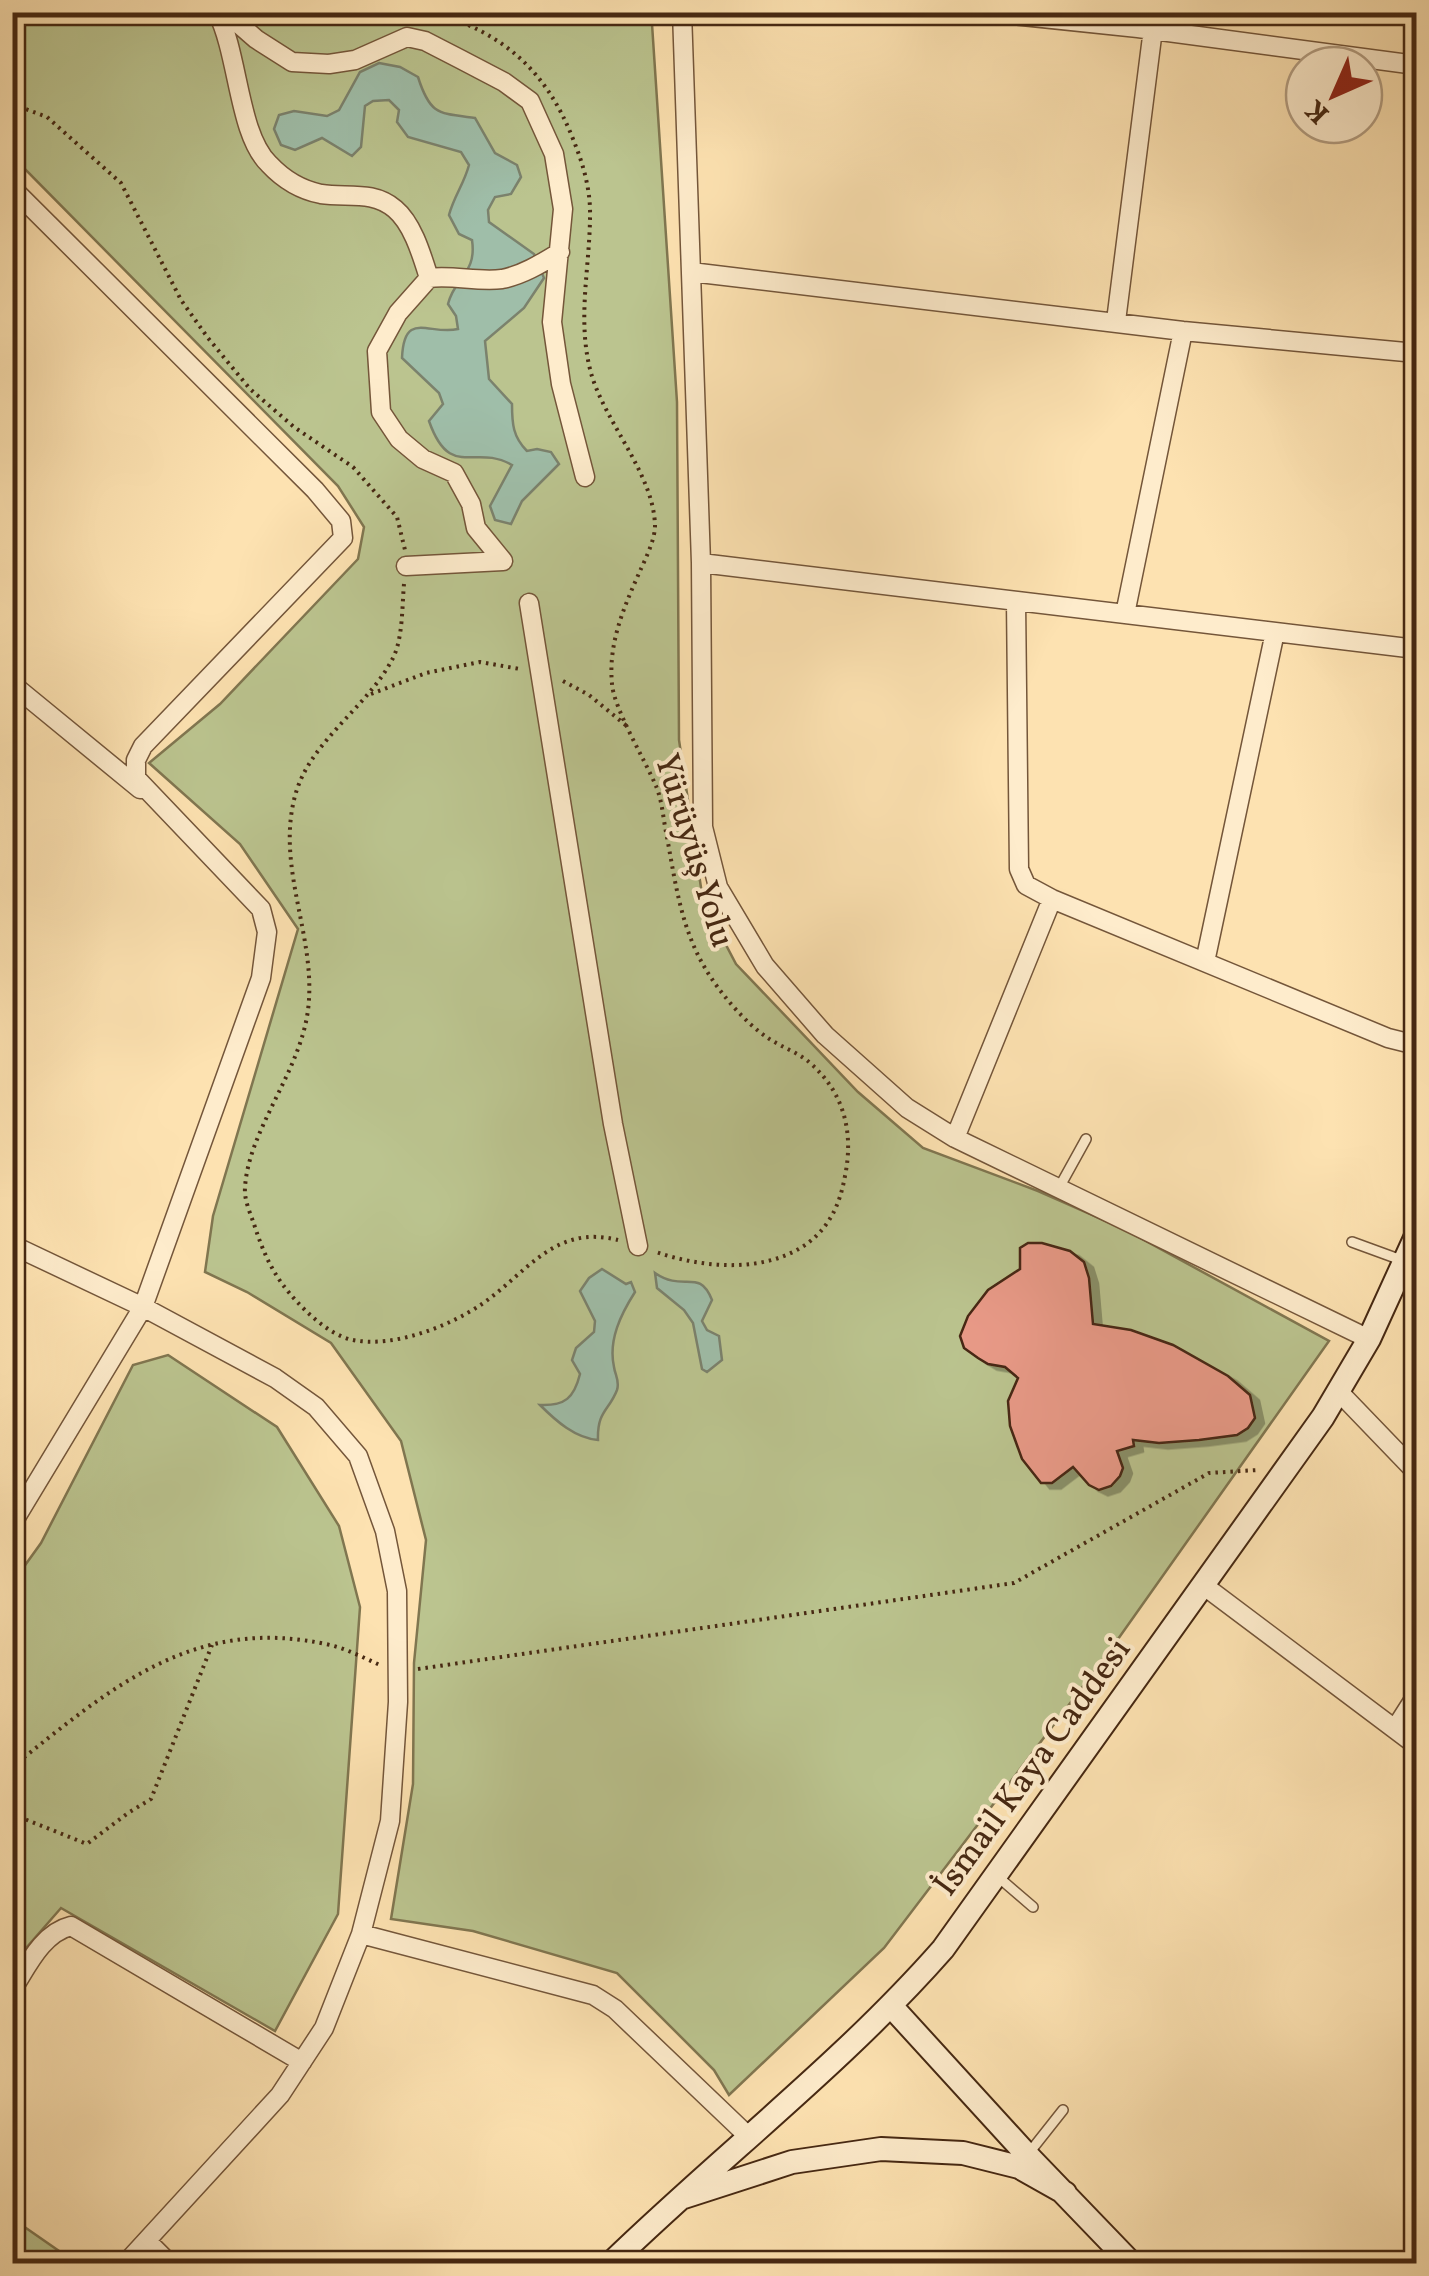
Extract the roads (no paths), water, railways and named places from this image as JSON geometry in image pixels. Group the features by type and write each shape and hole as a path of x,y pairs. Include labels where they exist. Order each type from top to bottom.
{"street":[{"path":"217,12 228,34 251,134 266,162 296,186 321,194 377,197 397,210 412,234 429,278"},
{"path":"225,12 256,39 292,62 329,64 355,60 407,38 425,41 504,82 530,101 554,154 563,209 552,322 561,384 585,478"},
{"path":"682,12 701,563 703,827 718,887 765,966 825,1034 907,1108 955,1138 1368,1339"},
{"path":"984,12 1153,30 1416,66"},
{"path":"1116,321 1153,30"},
{"path":"12,188 315,490 341,521 344,538 143,746 136,760 136,778 261,909 267,932 261,978 142,1307 12,1524"},
{"path":"429,278 456,275 500,279 526,272 560,252"},
{"path":"692,272 1183,331 1416,353"},
{"path":"406,566 502,561 476,528 464,487 454,474 423,459 398,438 381,412 377,351 398,313 429,278"},
{"path":"1126,614 1183,331"},
{"path":"701,563 1416,649"},
{"path":"1016,601 1019,869 1026,885 1388,1038 1416,1045"},
{"path":"529,603 613,1124 638,1246"},
{"path":"1206,962 1275,632"},
{"path":"12,684 162,806"},
{"path":"955,1138 1052,899"},
{"name":"İsmail Kaya Caddesi","path":"610,2264 676,2199 892,2007 943,1949 1339,1392 1416,1236"},
{"path":"12,1246 142,1307 275,1378 316,1406 358,1456 385,1531 397,1591 398,1672 390,1821 361,1934 324,2028 280,2095 125,2264"},
{"path":"1339,1392 1416,1472"},
{"path":"1203,1585 1416,1745"},
{"path":"1395,1729 1416,1696"},
{"path":"12,1990 38,1950 58,1929 71,1926 302,2062"},
{"path":"361,1934 593,1995 615,2009 748,2136"},
{"path":"892,2007 1132,2264"},
{"path":"676,2199 792,2162 881,2149 964,2153 1018,2168 1065,2193"},
{"path":"147,2241 170,2264"}],"lane":[{"path":"1060,1186 1086,1139"},
{"path":"1352,1242 1406,1262"},
{"path":"996,1875 1033,1906"},
{"path":"1028,2156 1064,2110"}]}
